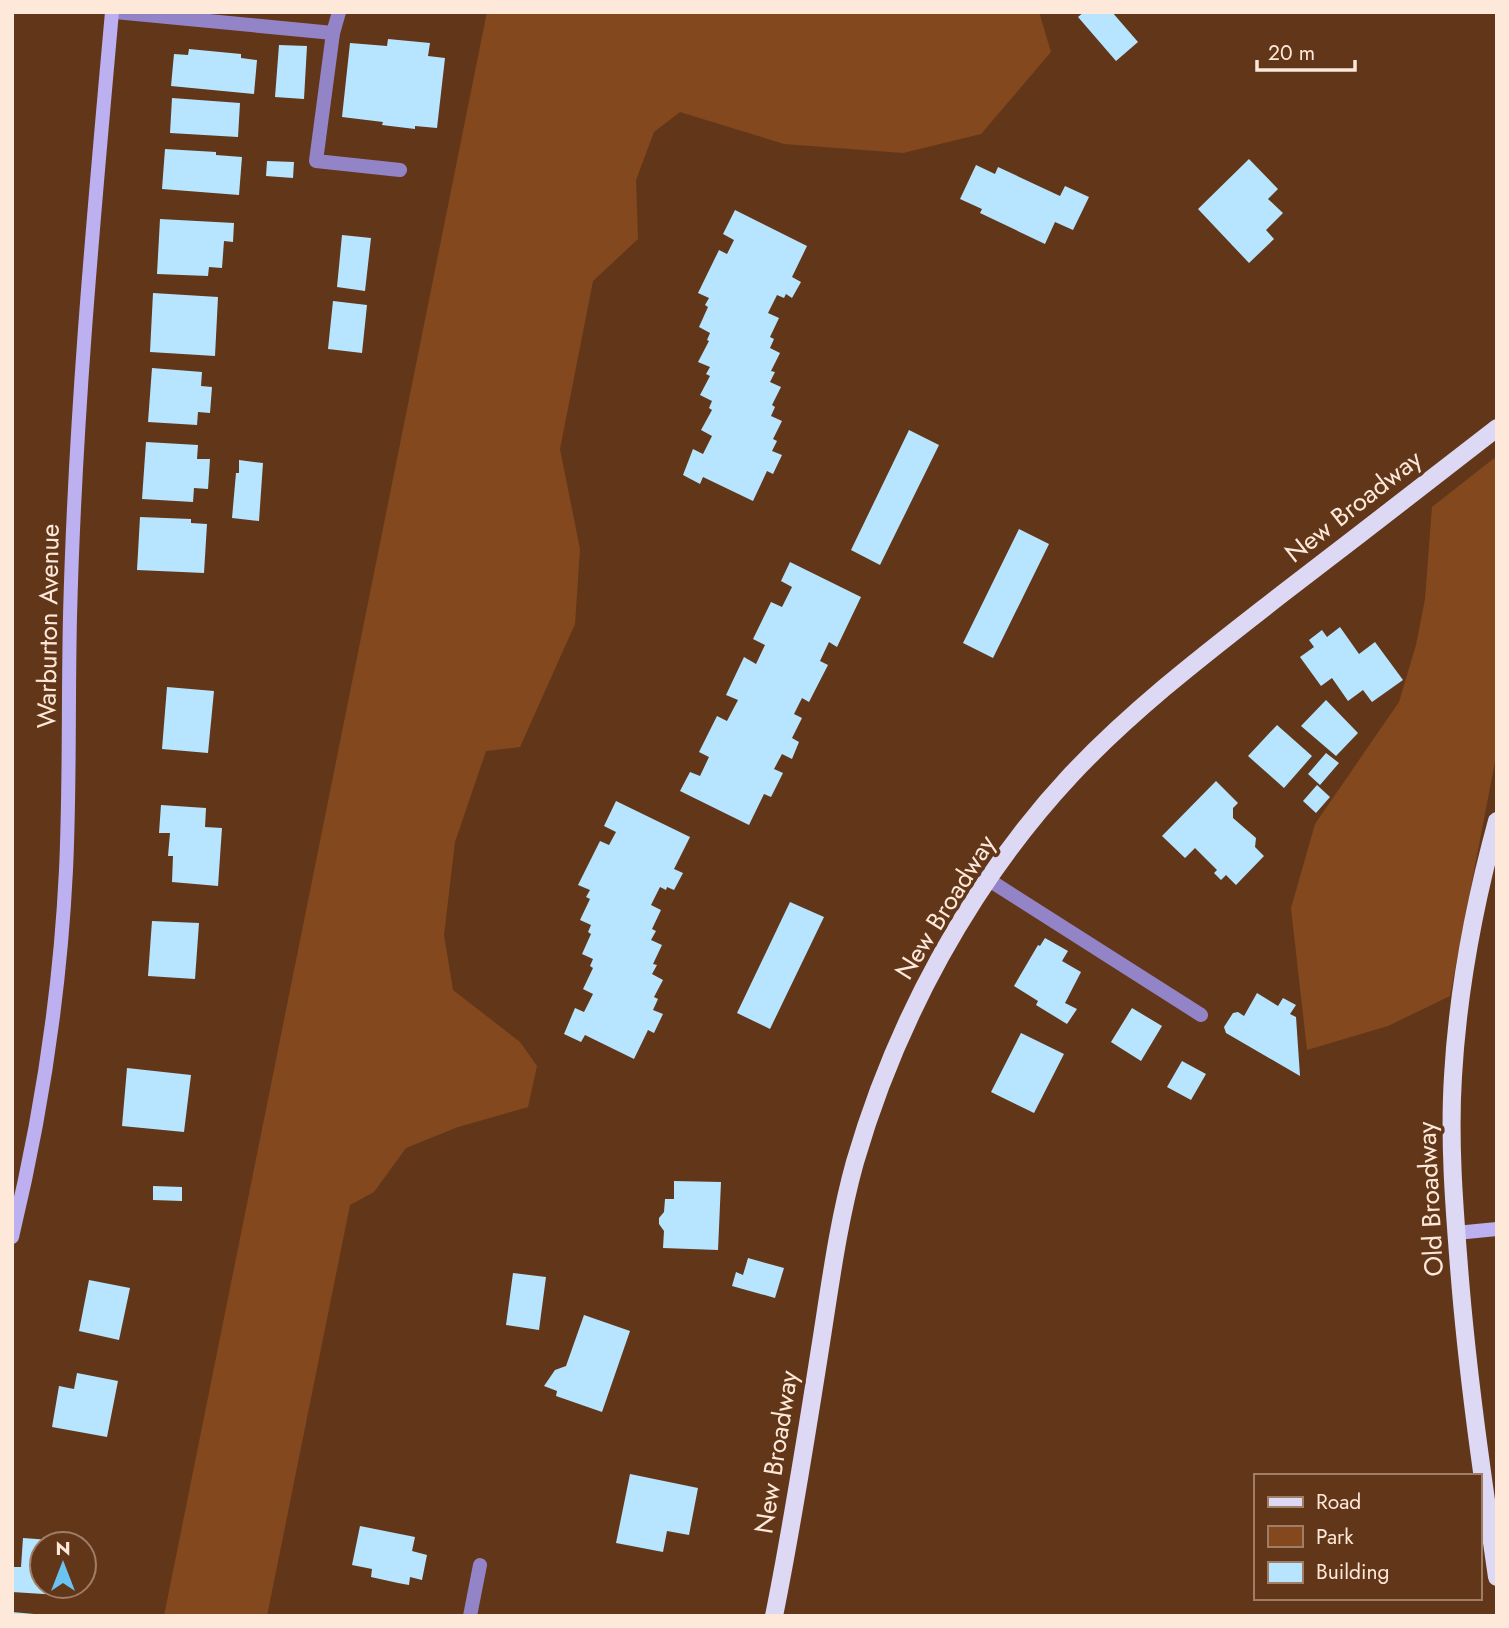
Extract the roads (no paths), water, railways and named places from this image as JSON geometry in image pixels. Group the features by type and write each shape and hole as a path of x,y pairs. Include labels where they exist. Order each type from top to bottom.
{"main road":[{"name":"New Broadway","path":"774,1616 837,1241 854,1165 871,1111 901,1035 940,957 989,880 1045,805 1070,776 1142,706 1195,661 1497,428"},
{"name":"Old Broadway","path":"1497,821 1476,900 1457,1029 1452,1126 1456,1233 1471,1390 1497,1577"}],"street":[{"path":"113,12 333,33"},
{"name":"Warburton Avenue","path":"12,1237 38,1123 53,1018 65,886 70,616 84,324 113,12"},
{"path":"339,12 333,33 316,161 400,170"},
{"path":"989,880 1201,1015"},
{"path":"1456,1233 1497,1229"},
{"path":"470,1616 480,1564"}]}
